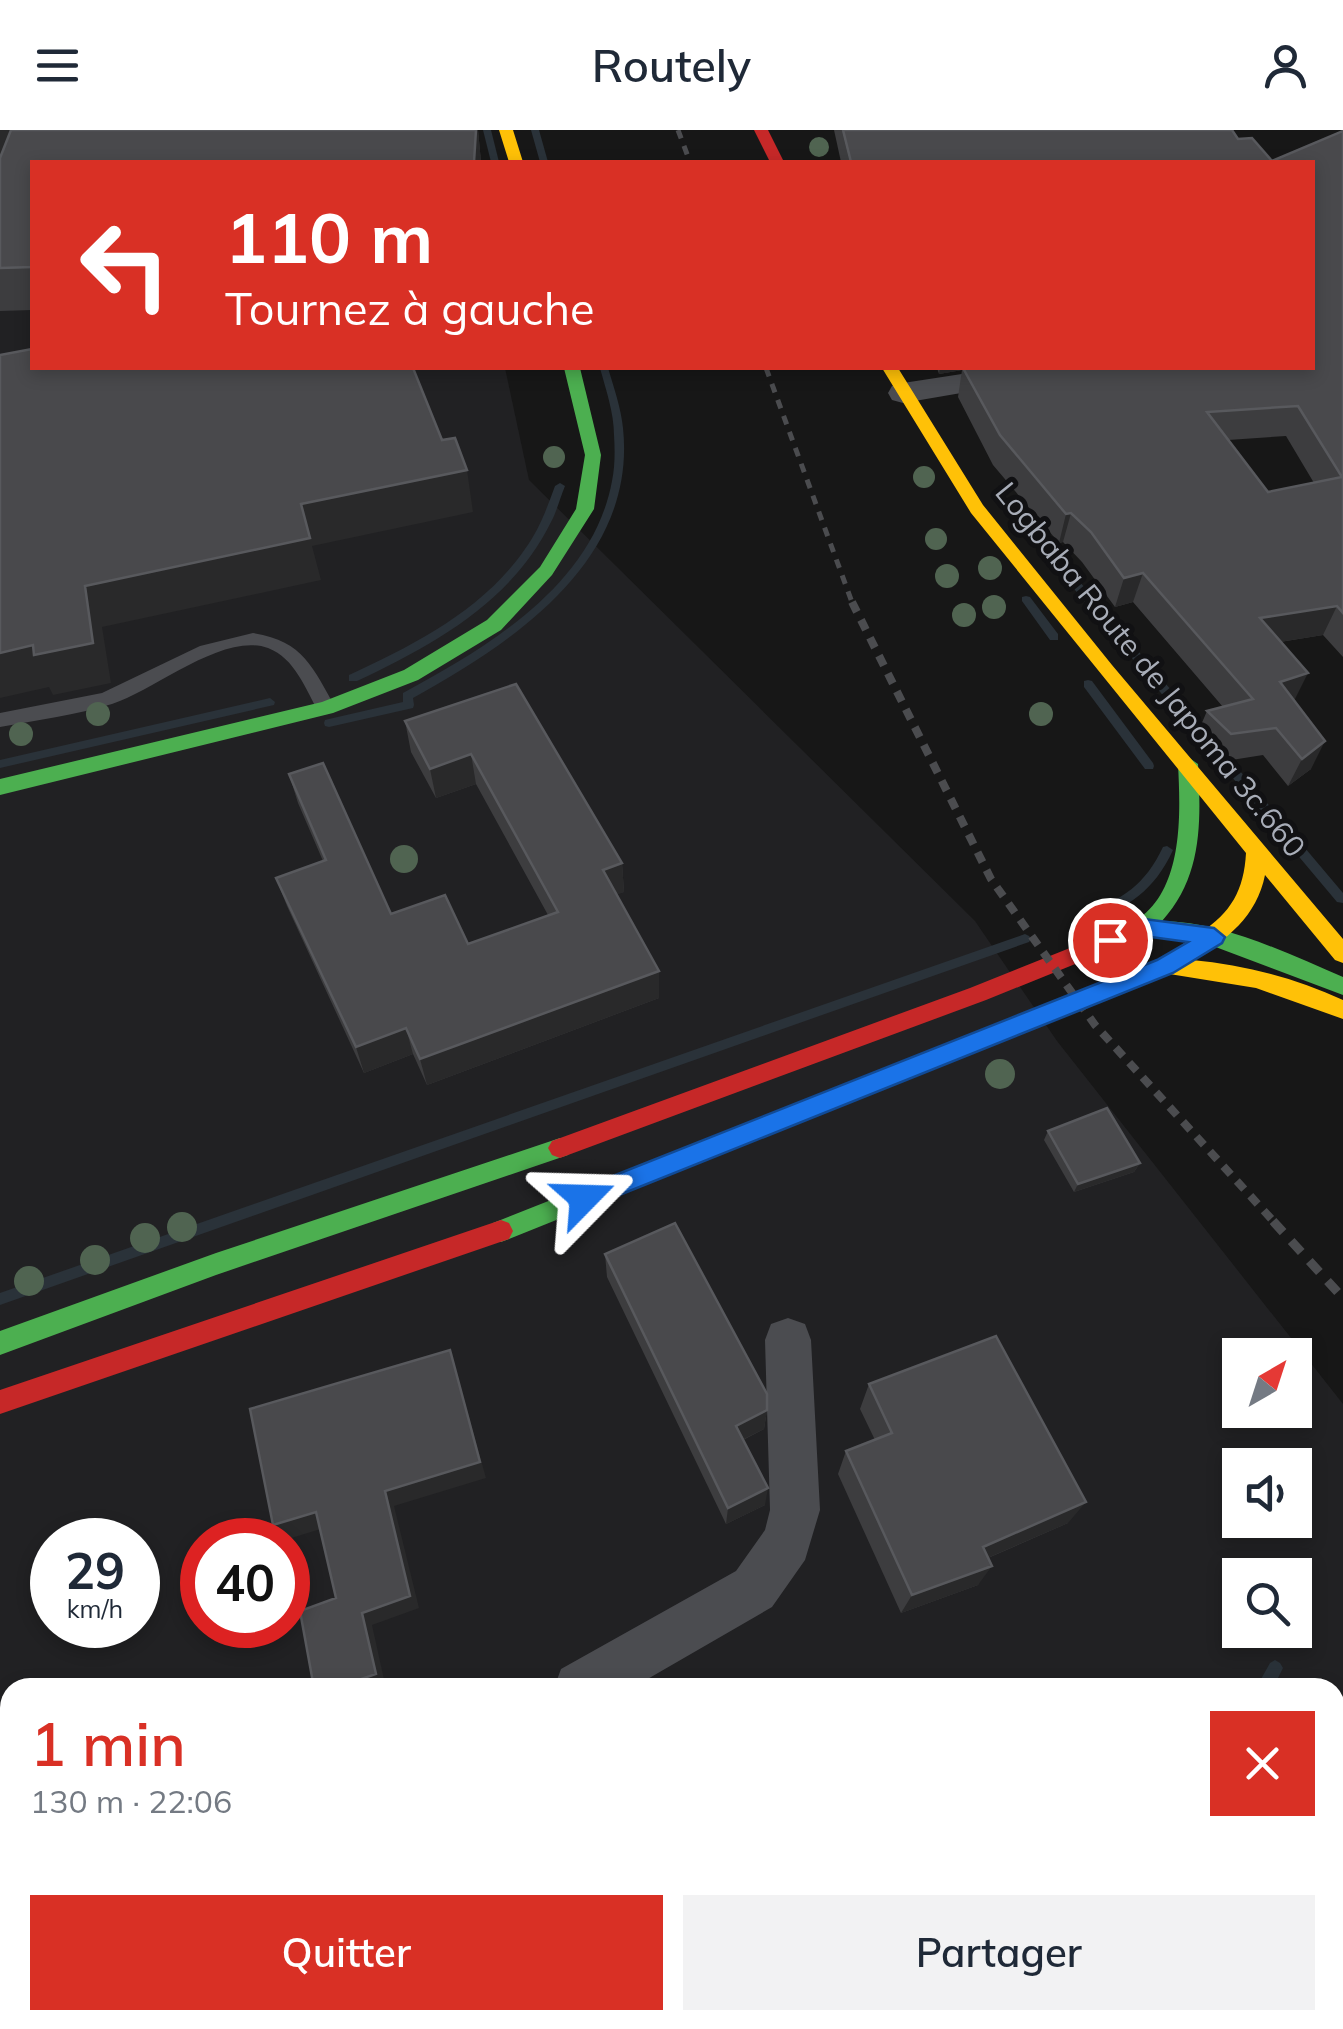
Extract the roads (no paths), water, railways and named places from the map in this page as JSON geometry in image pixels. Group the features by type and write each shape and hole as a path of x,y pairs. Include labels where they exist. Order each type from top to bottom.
{"street":[{"path":"506,130 515,160"},
{"path":"761,130 775,160"},
{"path":"0,787 326,708 411,675 494,625 546,571 585,509 593,455 572,370"},
{"path":"896,380 1064,370"},
{"name":"Logbaba Route de Japoma 3c.660","path":"896,380 977,509 1105,670 1188,764 1343,954"},
{"path":"0,1344 216,1264 518,1162 978,994 1144,927 1174,897 1185,877 1192,836 1188,764"},
{"path":"0,1402 514,1226 1165,966 1234,921 1255,889 1259,871 1256,847"},
{"path":"1144,927 1214,937 1343,986"},
{"path":"1165,966 1237,972 1295,989 1343,1010"},
{"path":"598,1678 754,1589 787,1542 796,1510 788,1340"}],"lane":[{"path":"0,720 123,692 173,663 232,641 283,647 294,656 326,708"}],"waterway":[{"path":"487,130 494,160"},
{"path":"535,130 543,160"},
{"path":"329,723 409,705 407,696 520,625 582,561 604,523 617,481 619,435 605,370"},
{"path":"353,678 450,626 506,580 547,521 560,486"},
{"path":"1018,512 1044,546"},
{"path":"1059,564 1205,738"},
{"path":"1026,599 1054,637"},
{"path":"1088,684 1149,766"},
{"path":"0,764 270,702"},
{"path":"1225,761 1297,848"},
{"path":"1088,917 1136,893 1154,875 1167,850"},
{"path":"1301,851 1341,899"},
{"path":"0,1299 1025,939"},
{"path":"1270,1678 1275,1668"}],"railway":[{"path":"678,130 689,160"},
{"path":"767,370 853,605"},
{"path":"852,602 991,879 1095,1025 1275,1223"},
{"path":"1273,1221 1343,1298"}]}
